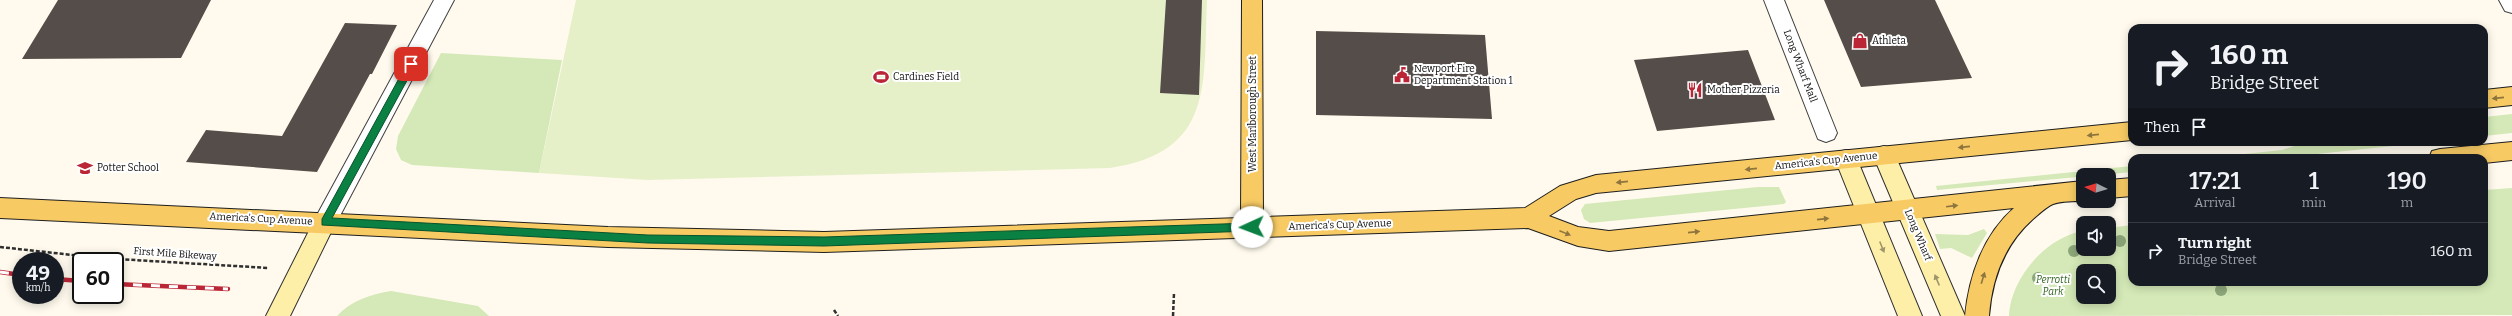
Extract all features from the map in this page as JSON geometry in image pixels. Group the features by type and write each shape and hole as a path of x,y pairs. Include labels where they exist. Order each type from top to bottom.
{"main road":[{"name":"West Marlborough Street","path":"1252,0 1252,227"},
{"path":"2488,99 2512,96"},
{"name":"America's Cup Avenue","path":"1529,218 1559,196 1575,189 1596,184 2128,131"},
{"path":"2481,154 2512,151"},
{"path":"2116,188 2128,187"},
{"name":"America's Cup Avenue","path":"0,208 326,222 637,238 824,242 1529,218 1569,236 1589,240 1609,241 1908,211 2076,192"},
{"path":"1977,316 1982,280 1995,249 2016,219 2035,203 2049,194"}],"street":[{"path":"278,316 326,222 444,0"},
{"name":"Long Wharf Mall","path":"1774,0 1826,133"},
{"path":"2509,0 2512,5"},
{"name":"Long Wharf","path":"1884,155 1953,316"},
{"path":"1846,159 1910,316"}],"path":[{"name":"First Mile Bikeway","path":"0,247 28,251 122,259 254,267"},
{"path":"1173,316 1174,293"},
{"path":"834,310 838,316"}],"green space":[{"name":"Cardines Field","path":"576,0 1207,0 1205,59 1202,86 1196,110 1186,130 1169,147 1144,160 1110,168 648,180 539,173"},
{"path":"441,53 562,60 539,173 412,165 401,160 396,149 398,136"},
{"path":"2512,114 2512,133 2488,136 2488,117"},
{"path":"2294,146 2393,146 2316,154 2244,154 2282,150"},
{"path":"2128,166 2128,172 2116,173 2116,168 2112,168"},
{"path":"2076,172 2076,177 1937,190 1936,186"},
{"path":"1758,187 1779,187 1786,202 1784,204 1590,223 1584,219 1581,210 1585,204"},
{"name":"Perrotti Park","path":"2512,188 2512,315 2009,316 2011,302 2023,274 2032,262 2044,251 2069,235 2076,233 2076,256 2116,256 2116,227 2128,226 2128,286 2488,286 2488,190"},
{"path":"1984,229 1987,233 1972,258 1951,248 1940,249 1935,234 1968,235"},
{"path":"391,291 478,306 489,316 337,316 355,302 376,294"}],"building":[{"path":"58,0 211,0 181,58 22,59"},
{"path":"1166,0 1202,0 1199,95 1160,93"},
{"path":"1824,0 1935,0 1972,78 1861,87"},
{"path":"345,23 397,25 372,74 370,74 317,172 186,162 206,130 282,136"},
{"name":"Newport Fire Department Station 1","path":"1316,31 1485,35 1492,119 1316,115"},
{"path":"1748,50 1775,120 1657,131 1634,60"}],"railway":[{"path":"0,272 12,274"},
{"path":"64,280 72,280"},
{"path":"124,284 228,289"}],"place":[{"name":"Athleta","path":"1860,41"},
{"name":"Newport Fire Department Station 1","path":"1402,75"},
{"name":"Cardines Field","path":"881,77"},
{"name":"Mother Pizzeria","path":"1695,90"},
{"name":"Potter School","path":"85,168"}],"route":[{"path":"411,64 326,222 648,239 824,242 922,240 1252,227"}]}
